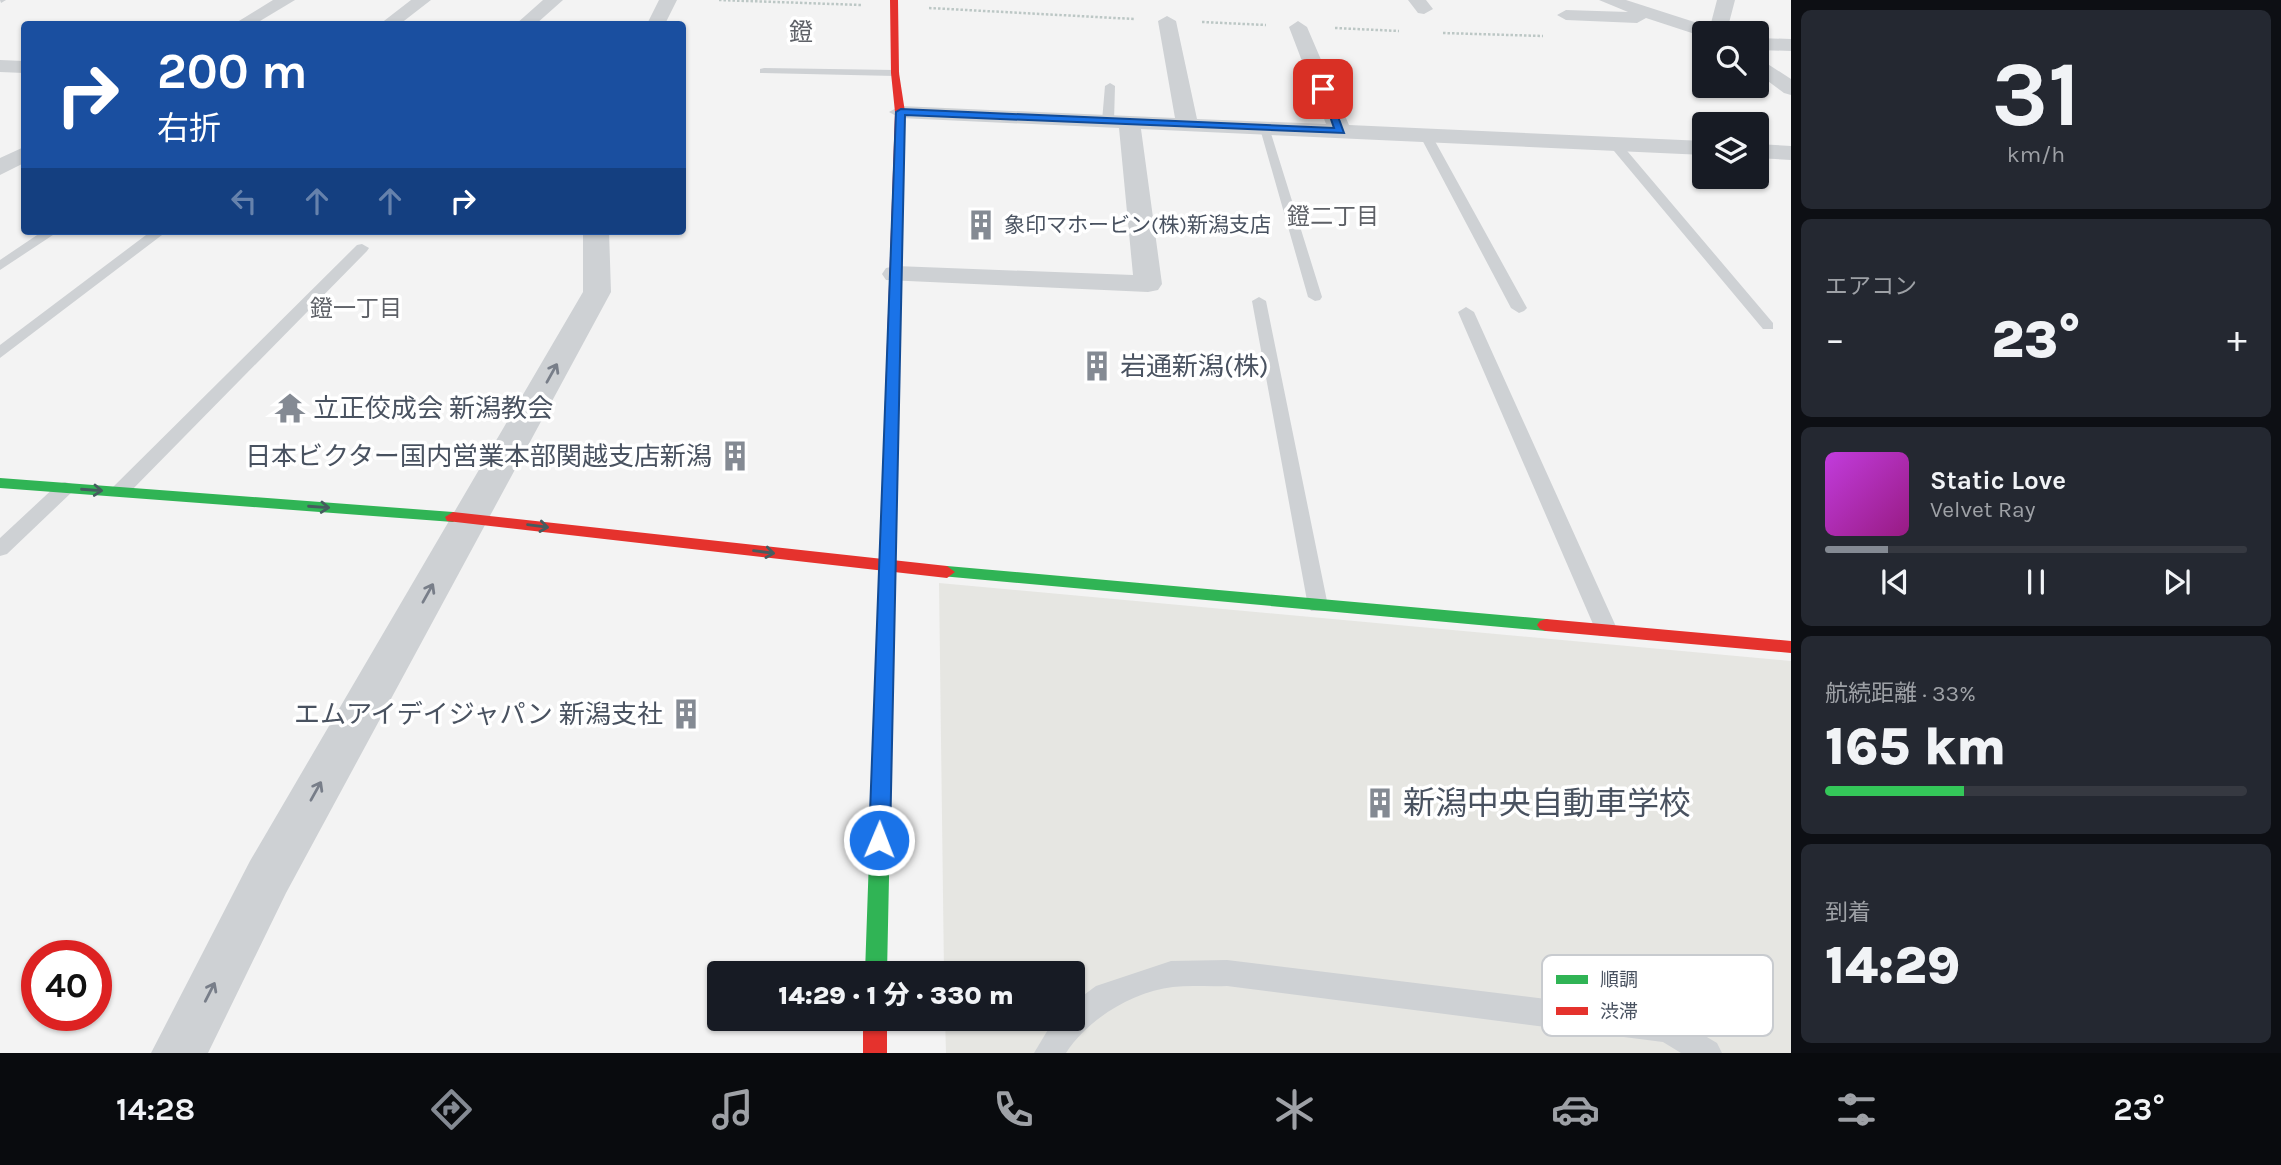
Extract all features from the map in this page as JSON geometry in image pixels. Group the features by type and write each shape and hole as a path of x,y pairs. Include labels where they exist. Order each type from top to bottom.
{"street":[{"path":"248,21 286,0"},
{"path":"392,21 422,0"},
{"path":"529,21 554,0"},
{"path":"658,21 668,0"},
{"path":"1608,0 1692,27"},
{"path":"1721,21 1726,0"},
{"path":"876,961 901,112 895,73 893,3"},
{"path":"1566,15 1670,19"},
{"path":"1167,21 1187,124"},
{"path":"1298,27 1340,131"},
{"path":"1769,45 1791,46"},
{"path":"0,66 21,67"},
{"path":"1769,72 1791,89"},
{"path":"901,112 1692,147"},
{"path":"896,274 1148,284 1119,121"},
{"path":"1769,152 1791,153"},
{"path":"0,168 21,156"},
{"path":"179,1053 268,877 597,292 596,235"},
{"path":"0,483 470,518 889,567 1791,647"},
{"path":"875,1053 876,1031"}],"lane":[{"path":"764,71 895,73"},
{"path":"1110,86 1119,121"},
{"path":"1263,128 1315,297"},
{"path":"1425,134 1519,308"},
{"path":"1613,142 1768,326"},
{"path":"0,266 46,235"},
{"path":"0,353 154,235"},
{"path":"119,492 362,248"},
{"path":"1259,301 1318,606"},
{"path":"1466,312 1607,631"},
{"path":"0,549 65,488"},
{"path":"1049,1053 1068,1024 1106,996 1171,974 1227,973 1542,1012"},
{"path":"1680,1036 1707,1053"}],"path":[{"path":"719,0 893,3 1167,21 1406,31"},
{"path":"1433,32 1555,37"}],"shaded area":[{"name":"新潟中央自動車学校","path":"939,583 1791,661 1791,1053 946,1053 945,1031 1085,1031 1085,961 944,961"}],"traffic: fast":[{"path":"876,961 892,400"},
{"path":"0,483 453,517"},
{"path":"947,572 1546,625"}],"traffic: jam":[{"path":"892,400 900,112 895,73 894,0"},
{"path":"453,517 947,572"},
{"path":"1546,625 1791,647"},
{"path":"875,1031 875,1053"}],"place":[{"name":"象印マホービン(株)新潟支店","path":"981,225"},
{"name":"岩通新潟(株)","path":"1097,366"},
{"name":"立正佼成会 新潟教会","path":"290,408"},
{"name":"日本ビクター国内営業本部関越支店新潟","path":"735,456"},
{"name":"エムアイデイジャパン 新潟支社","path":"686,714"},
{"name":"新潟中央自動車学校","path":"1380,803"}],"district":[{"name":"鐙","path":"801,32"},
{"name":"鐙二丁目","path":"1333,216"},
{"name":"鐙一丁目","path":"356,308"}],"route":[{"path":"879,840 901,112 1340,131 1323,89"}]}
